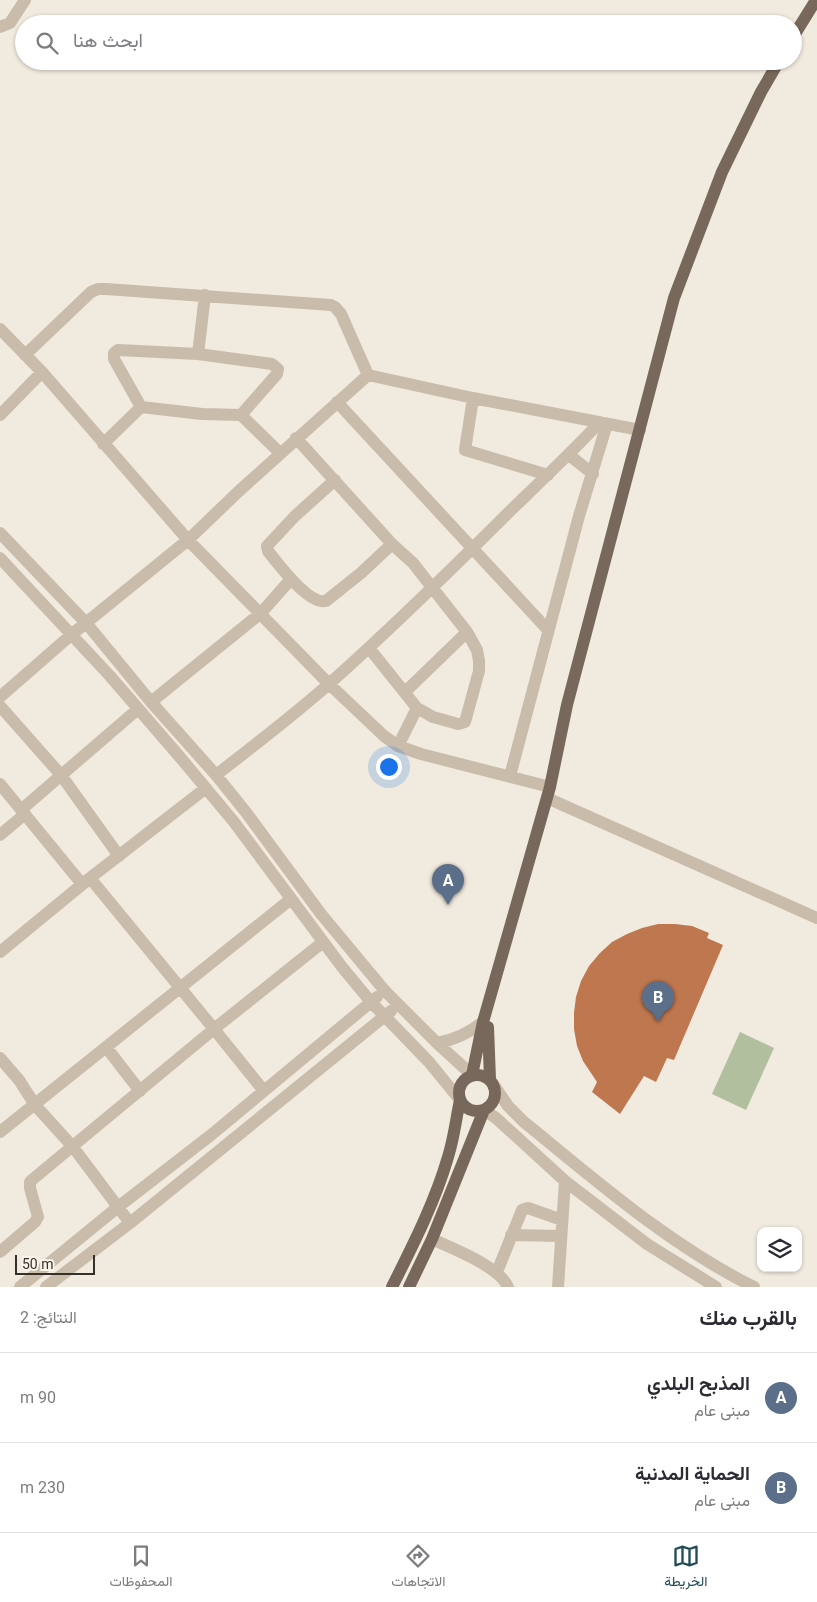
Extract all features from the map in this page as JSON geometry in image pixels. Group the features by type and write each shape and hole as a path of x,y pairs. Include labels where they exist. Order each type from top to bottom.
{"main road":[{"path":"802,23 816,0"},
{"path":"472,1075 483,1022 549,793 567,705 674,298 696,238 738,138 774,70"},
{"path":"460,1100 467,1108 473,1111 484,1110 489,1107 495,1096 488,1034 491,999"},
{"path":"392,1287 417,1236 449,1156 460,1100 459,1088 466,1078 472,1075 484,1076 492,1082"},
{"path":"409,1287 432,1239 484,1110"}],"street":[{"path":"15,15 25,0"},
{"path":"0,27 10,23 15,15"},
{"path":"26,355 88,295 98,289 205,295 335,306 341,314 368,375"},
{"path":"198,354 205,295"},
{"path":"0,329 42,372 188,540 329,684 384,736 398,746 421,754 510,776 817,918"},
{"path":"141,407 114,359 114,353 118,350 198,354 272,364 278,369 277,374 241,415"},
{"path":"0,415 42,372"},
{"path":"368,375 473,398 640,430"},
{"path":"0,697 188,540 296,438 368,375"},
{"path":"473,398 465,450 548,475"},
{"path":"337,402 548,630"},
{"path":"141,407 202,414 241,415 280,453"},
{"path":"103,444 141,407"},
{"path":"216,776 329,684 433,588 603,423"},
{"path":"510,776 548,630 593,474 603,423"},
{"path":"296,438 392,544 413,563 467,632 477,650 479,671 465,722 458,724 433,717 417,708 368,648"},
{"path":"570,454 593,474"},
{"path":"335,480 295,516 267,546 268,551 290,579 317,601 326,602 392,544"},
{"path":"0,533 87,624 151,702 216,776 321,914 385,991 472,1075"},
{"path":"0,558 110,676 206,788 371,1002 429,1062 460,1100"},
{"path":"151,702 261,613 290,579"},
{"path":"405,692 467,632"},
{"path":"0,706 60,775 119,856"},
{"path":"398,746 417,708"},
{"path":"0,835 60,775 138,709"},
{"path":"0,784 179,987 264,1091"},
{"path":"2,946 206,788"},
{"path":"0,1132 291,899"},
{"path":"0,1252 35,1222 38,1217 30,1182 214,1029 323,942"},
{"path":"20,1287 229,1120 385,991"},
{"path":"46,1287 130,1223 399,1005"},
{"path":"437,1043 457,1038 483,1022"},
{"path":"106,1048 140,1091"},
{"path":"0,1058 19,1080 35,1105 73,1147 130,1223"},
{"path":"492,1082 508,1106 524,1122 655,1227 693,1253 754,1287"},
{"path":"484,1110 496,1118 564,1181 647,1244 716,1287"},
{"path":"229,1120 240,1134"},
{"path":"558,1287 564,1181"},
{"path":"497,1272 520,1212 525,1208 531,1208 562,1220"},
{"path":"511,1235 561,1236"},
{"path":"432,1239 497,1272 504,1279 508,1287"}],"green space":[{"path":"740,1032 774,1048 746,1110 712,1094"}],"building":[{"path":"658,924 692,926 709,933 707,938 723,945 674,1060 667,1058 656,1082 644,1076 620,1114 592,1092 597,1082 583,1061 577,1046 574,1029 576,997 581,981 589,966 612,942 642,928"}],"place":[{"name":"المذبح البلدي","path":"448,905"},
{"name":"الحماية المدنية","path":"658,1022"}]}
